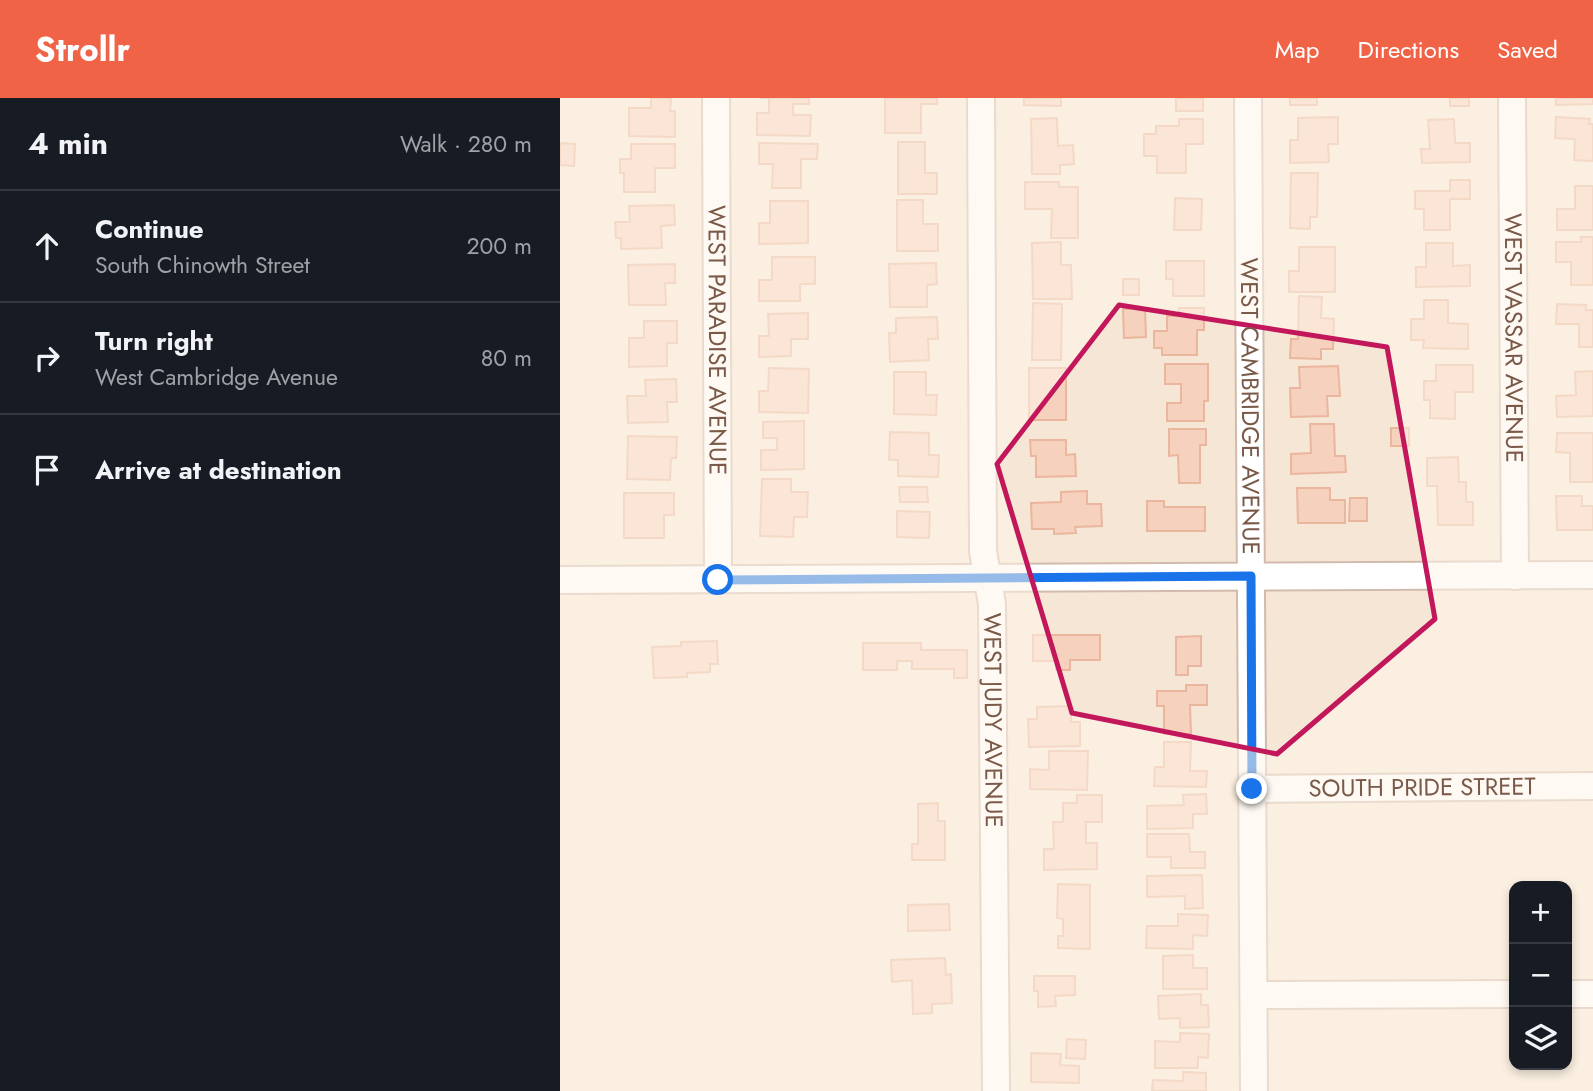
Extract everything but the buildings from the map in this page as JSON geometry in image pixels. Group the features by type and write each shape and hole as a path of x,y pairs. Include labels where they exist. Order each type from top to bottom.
{"street":[{"name":"WEST PARADISE AVENUE","path":"716,98 718,580"},
{"name":"WEST JUDY AVENUE","path":"981,98 983,551 992,604 996,1091"},
{"name":"WEST CAMBRIDGE AVENUE","path":"1248,98 1254,1091"},
{"name":"WEST VASSAR AVENUE","path":"1512,98 1515,576"},
{"path":"560,580 1593,575"},
{"name":"SOUTH PRIDE STREET","path":"1252,789 1593,786"},
{"path":"1254,995 1509,994"},
{"path":"1572,994 1593,994"}],"highlighted area":[{"path":"1119,305 1387,347 1435,619 1277,754 1072,713 997,464"}],"shaded area":[{"path":"560,98 1593,98 1593,1091 560,1091"}],"route":[{"path":"718,580 1251,576 1252,789"}]}
